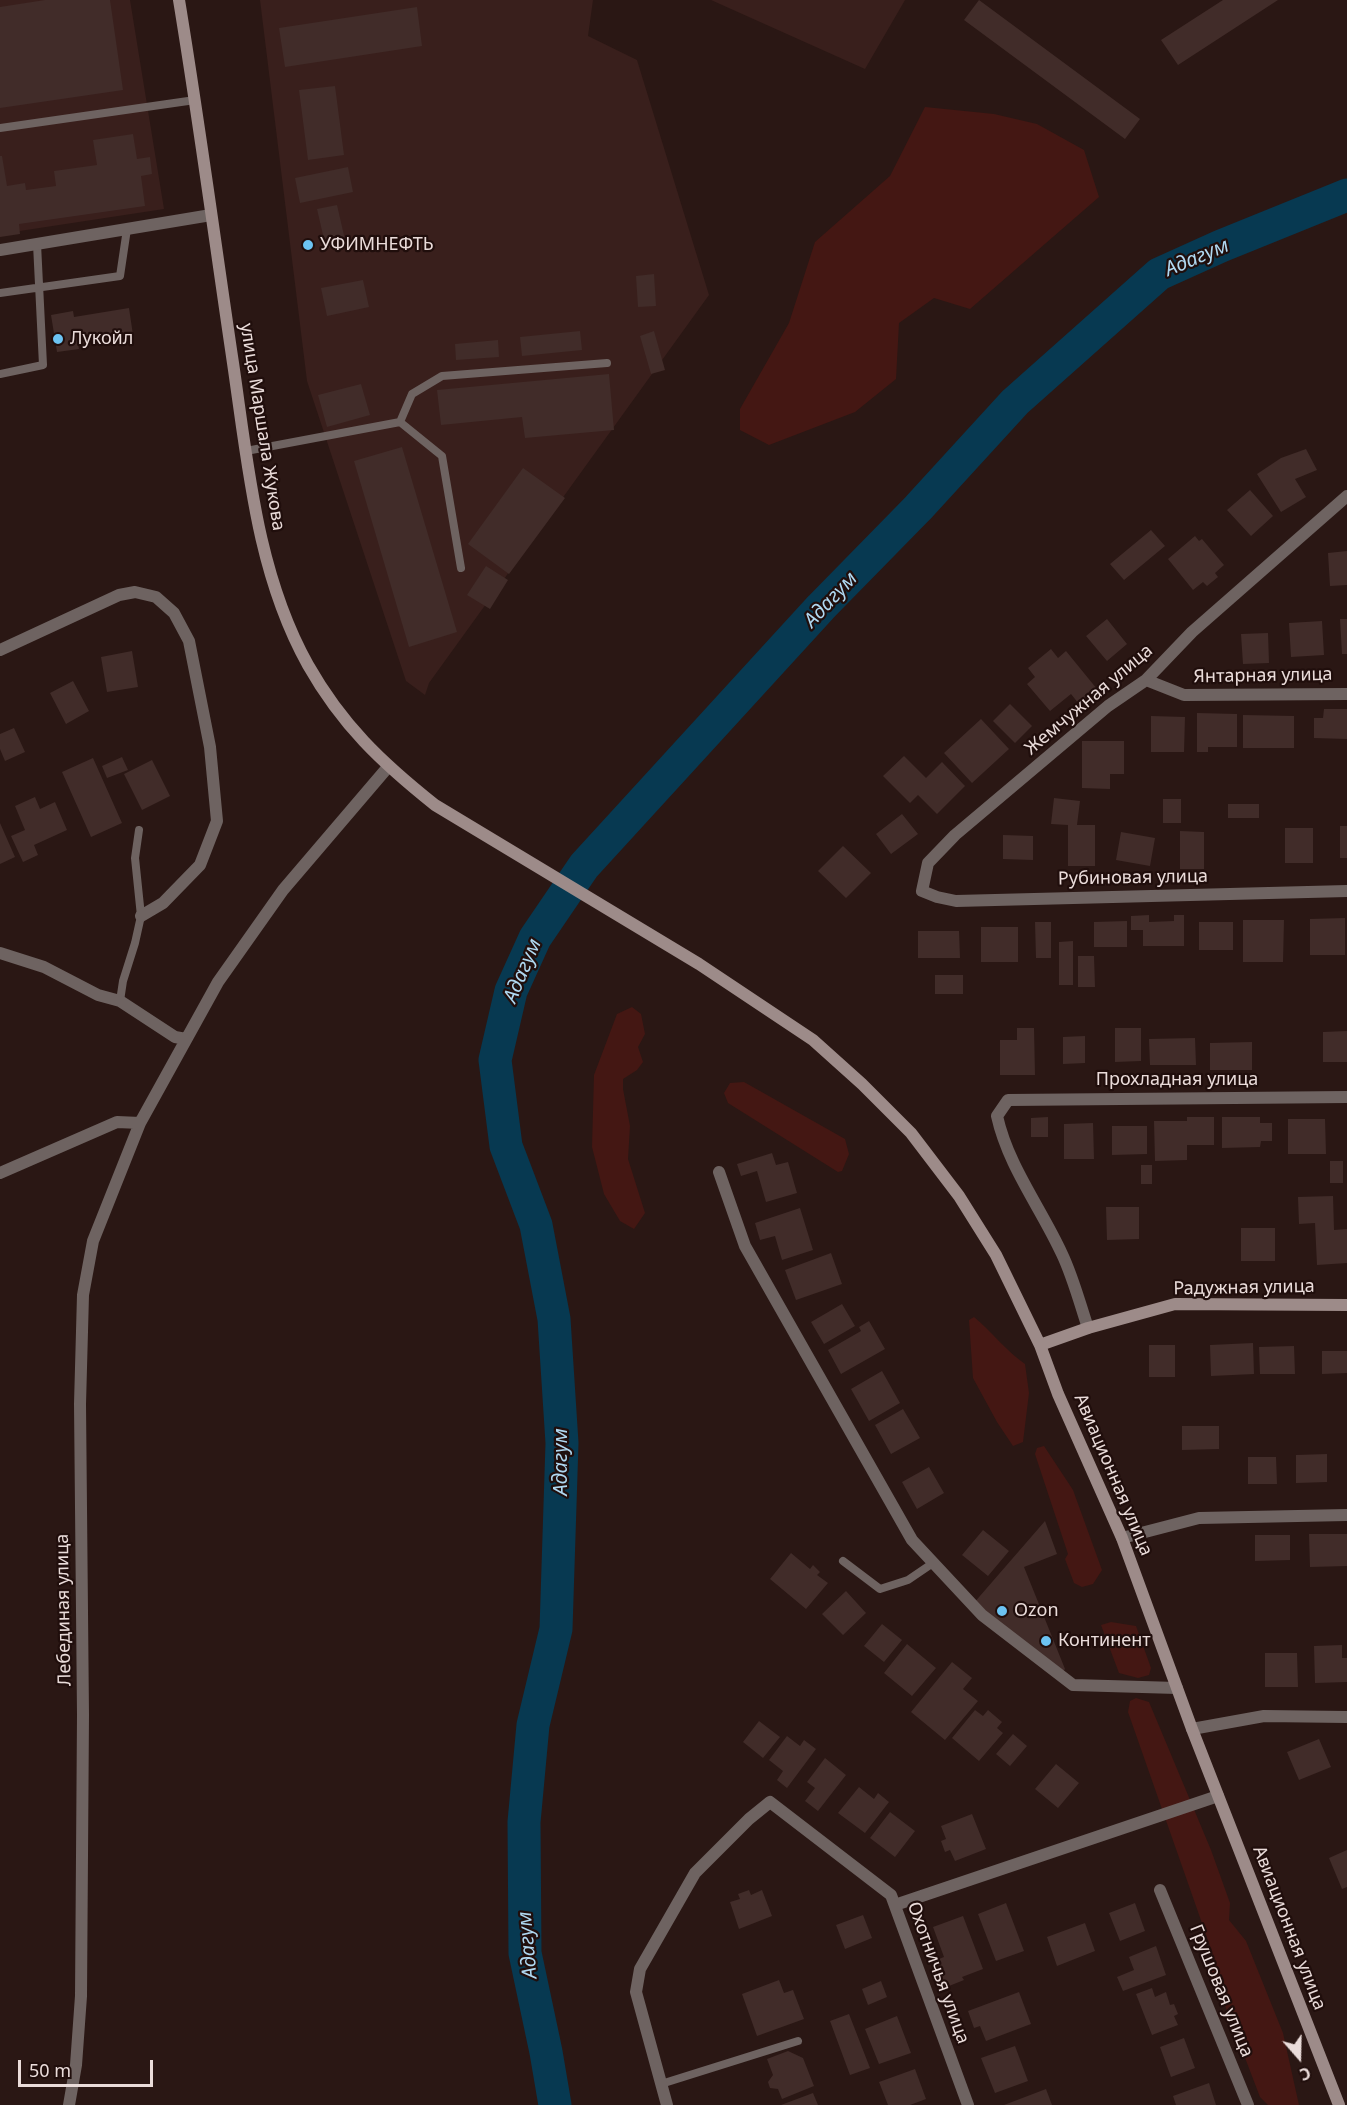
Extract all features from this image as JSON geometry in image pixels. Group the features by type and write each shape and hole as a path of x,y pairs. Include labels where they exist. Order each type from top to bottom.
{"main road":[{"name":"улица Маршала Жукова","path":"179,0 250,480 263,545 283,611 307,663 331,702 363,743 388,767 435,805 699,964"},
{"name":"Авиационная улица","path":"699,964 813,1040 862,1084 910,1133 960,1196 996,1255 1040,1345 1058,1394 1122,1538 1192,1730 1339,2105"},
{"name":"Радужная улица","path":"1040,1345 1088,1328 1175,1304 1347,1305"}],"street":[{"path":"0,250 212,215"},
{"name":"Жемчужная улица","path":"922,891 928,863 955,836 1108,706 1146,680 1192,632 1347,496"},
{"path":"0,650 119,595 135,592 156,597 174,613 189,641 210,747 217,820 200,865 163,903 141,916"},
{"name":"Янтарная улица","path":"1146,680 1184,695 1347,694"},
{"name":"Лебединая улица","path":"69,2105 76,2065 81,1996 83,1715 80,1404 83,1295 93,1241 140,1123 218,982 283,890 388,767"},
{"name":"Рубиновая улица","path":"922,891 956,901 1347,891"},
{"path":"0,953 44,967 98,995 120,1001 175,1036 186,1039"},
{"name":"Прохладная улица","path":"1088,1328 1063,1254 1031,1198 1002,1137 997,1116 1008,1100 1347,1097"},
{"path":"0,1173 117,1122 140,1123"},
{"path":"719,1172 745,1246 912,1540 982,1615 1073,1685 1177,1688"},
{"path":"1122,1538 1199,1518 1347,1515"},
{"path":"1192,1730 1264,1716 1347,1717"},
{"path":"895,1905 1218,1796"},
{"name":"Охотничья улица","path":"661,2084 636,1992 640,1969 695,1873 749,1819 770,1802 891,1895 968,2105"},
{"name":"Грушовая улица","path":"1160,1890 1248,2105"},
{"path":"661,2084 667,2105"}],"lane":[{"path":"0,128 195,100"},
{"path":"0,293 120,276 127,229"},
{"path":"0,374 43,365 37,244"},
{"path":"399,422 412,393 442,376 607,363"},
{"path":"246,451 399,422 442,456 460,568"},
{"path":"120,1001 123,981 141,916 135,858 139,830"},
{"path":"843,1561 880,1589 908,1580 933,1563"},
{"path":"661,2084 798,2040"}],"shaded area":[{"path":"0,0 130,0 164,209 0,234"},
{"path":"260,0 593,0 588,36 637,60 709,295 429,683 425,695 406,681 307,381"},
{"path":"711,0 905,0 865,69"},
{"path":"925,107 994,114 1037,124 1084,150 1099,197 970,309 934,298 899,323 896,379 855,412 769,445 740,430 740,409 789,323 815,242 890,176"},
{"path":"632,1007 641,1014 645,1034 638,1047 643,1062 637,1070 623,1079 630,1126 628,1159 645,1213 634,1229 620,1221 604,1194 592,1147 594,1075 617,1014"},
{"path":"744,1082 845,1139 849,1154 842,1171 838,1172 728,1103 724,1093 730,1083"},
{"path":"974,1317 1025,1364 1029,1393 1023,1442 1013,1446 973,1378 969,1320"},
{"path":"1044,1446 1073,1490 1102,1570 1093,1584 1082,1587 1074,1583 1065,1559 1068,1554 1035,1454 1037,1448"},
{"path":"1111,1622 1136,1626 1151,1668 1149,1675 1138,1678 1119,1673 1101,1625"},
{"path":"1136,1698 1149,1702 1211,1850 1230,1903 1229,1920 1246,1941 1283,2033 1299,2105 1268,2105 1260,2097 1208,1961 1210,1946 1128,1712 1130,1701"}],"building":[{"path":"45,0 110,0 123,90 0,108 0,7"},
{"path":"979,0 1140,119 1125,139 964,20"},
{"path":"1223,0 1278,0 1178,65 1161,40"},
{"path":"417,7 422,46 285,67 279,28"},
{"path":"335,86 344,155 308,160 299,90"},
{"path":"133,134 137,159 150,157 152,174 141,176 145,206 19,224 20,234 0,237 0,156 2,156 7,186 25,183 26,190 56,186 54,171 97,165 93,140"},
{"path":"348,167 353,192 300,203 295,178"},
{"path":"337,205 346,244 326,248 317,209"},
{"path":"654,274 656,306 638,307 636,276"},
{"path":"363,280 369,307 327,316 321,288"},
{"path":"129,308 133,335 78,344 79,349 57,352 51,315 73,311 74,317"},
{"path":"580,331 582,350 522,356 520,337"},
{"path":"654,331 665,370 651,374 640,336"},
{"path":"498,340 499,357 456,360 455,344"},
{"path":"609,374 614,430 525,438 522,417 441,425 437,390"},
{"path":"361,384 370,415 327,427 318,395"},
{"path":"402,447 457,632 409,647 354,461"},
{"path":"1306,449 1317,470 1295,479 1306,497 1281,512 1257,474 1281,458"},
{"path":"523,468 565,498 509,574 468,544"},
{"path":"1250,490 1273,516 1251,536 1227,510"},
{"path":"1151,530 1165,546 1124,580 1110,564"},
{"path":"1195,536 1199,541 1202,539 1224,565 1215,573 1218,577 1207,586 1203,582 1193,590 1168,559"},
{"path":"1347,551 1347,585 1330,586 1328,553"},
{"path":"486,566 508,580 490,609 467,595"},
{"path":"1107,619 1127,644 1107,661 1086,636"},
{"path":"1340,619 1347,619 1347,654 1342,654"},
{"path":"1322,621 1324,655 1291,657 1289,623"},
{"path":"1268,633 1269,663 1243,664 1241,634"},
{"path":"1051,649 1058,658 1066,651 1097,689 1079,704 1071,694 1050,711 1027,684 1035,677 1028,668"},
{"path":"132,651 138,687 107,692 101,657"},
{"path":"73,681 89,711 66,724 50,693"},
{"path":"1010,704 1032,726 1015,743 993,721"},
{"path":"1324,709 1347,709 1347,739 1314,738 1314,718 1323,718"},
{"path":"1197,713 1237,714 1237,747 1208,747 1208,752 1197,752"},
{"path":"1243,715 1294,716 1294,748 1243,748"},
{"path":"1151,716 1185,717 1184,752 1151,752"},
{"path":"981,719 1009,749 972,783 944,753"},
{"path":"14,728 25,752 5,761 0,749 0,734"},
{"path":"1082,741 1124,741 1124,774 1110,774 1110,789 1082,788"},
{"path":"904,756 926,778 942,762 965,786 937,814 918,795 910,803 883,776"},
{"path":"122,757 128,770 107,778 102,766"},
{"path":"93,758 122,823 91,837 62,772"},
{"path":"152,760 170,796 142,810 124,774"},
{"path":"35,797 40,809 55,802 67,830 34,845 38,855 23,862 11,836 25,830 15,806"},
{"path":"1054,798 1080,801 1077,825 1095,825 1095,866 1068,866 1068,825 1051,824"},
{"path":"1163,799 1181,799 1181,823 1163,823"},
{"path":"1228,804 1259,804 1259,818 1228,818"},
{"path":"902,814 918,834 891,854 876,834"},
{"path":"0,823 15,857 0,864"},
{"path":"1340,826 1347,826 1347,858 1340,858"},
{"path":"1285,828 1313,828 1313,863 1285,863"},
{"path":"1180,831 1204,832 1204,869 1180,869"},
{"path":"1121,832 1155,838 1150,866 1116,860"},
{"path":"1003,835 1033,836 1033,860 1003,859"},
{"path":"843,846 871,873 846,898 818,871"},
{"path":"1149,915 1149,922 1174,921 1174,915 1184,915 1184,946 1143,946 1143,930 1131,930 1131,916"},
{"path":"1345,918 1345,955 1310,955 1310,919"},
{"path":"1243,920 1284,920 1283,962 1243,962"},
{"path":"1127,921 1127,947 1094,947 1094,922"},
{"path":"1035,922 1051,922 1051,958 1036,958"},
{"path":"1199,922 1233,922 1233,950 1199,950"},
{"path":"981,927 1018,927 1018,962 981,962"},
{"path":"918,931 959,931 960,958 918,958"},
{"path":"1073,941 1073,985 1059,985 1059,942"},
{"path":"1078,956 1094,956 1095,987 1078,987"},
{"path":"935,975 963,975 963,994 935,994"},
{"path":"1017,1028 1034,1028 1035,1075 1000,1075 1000,1040 1017,1040"},
{"path":"1115,1028 1141,1028 1141,1061 1115,1062"},
{"path":"1347,1031 1347,1062 1323,1062 1323,1032"},
{"path":"1085,1036 1085,1063 1063,1064 1063,1037"},
{"path":"1195,1038 1196,1065 1150,1065 1149,1039"},
{"path":"1252,1042 1252,1070 1210,1070 1210,1043"},
{"path":"1048,1117 1048,1137 1031,1137 1031,1118"},
{"path":"1187,1117 1214,1117 1214,1145 1187,1145 1187,1160 1155,1161 1154,1121 1187,1121"},
{"path":"1222,1117 1260,1117 1260,1123 1272,1123 1272,1141 1261,1141 1260,1147 1222,1148"},
{"path":"1288,1119 1325,1119 1326,1154 1288,1154"},
{"path":"1093,1123 1094,1159 1064,1159 1064,1124"},
{"path":"1112,1126 1147,1126 1147,1154 1112,1155"},
{"path":"772,1153 776,1165 788,1162 797,1193 766,1202 757,1171 741,1176 737,1164"},
{"path":"1330,1161 1343,1161 1343,1183 1330,1183"},
{"path":"1141,1165 1152,1165 1152,1184 1141,1184"},
{"path":"1333,1196 1334,1230 1347,1229 1347,1263 1317,1265 1315,1223 1299,1224 1298,1197"},
{"path":"1106,1207 1139,1207 1139,1239 1107,1240"},
{"path":"800,1208 813,1250 782,1260 775,1236 760,1240 755,1223"},
{"path":"1241,1228 1275,1228 1275,1261 1241,1261"},
{"path":"831,1253 842,1284 796,1300 785,1270"},
{"path":"842,1304 855,1326 824,1344 811,1322"},
{"path":"869,1321 885,1349 841,1374 828,1350 861,1331 859,1327"},
{"path":"1253,1343 1254,1374 1211,1376 1210,1345"},
{"path":"1149,1345 1175,1345 1175,1377 1149,1377"},
{"path":"1294,1346 1295,1374 1260,1374 1259,1347"},
{"path":"1322,1351 1347,1351 1347,1373 1322,1374"},
{"path":"882,1371 900,1403 869,1421 851,1389"},
{"path":"903,1409 920,1438 891,1454 875,1425"},
{"path":"1182,1426 1219,1426 1219,1449 1182,1450"},
{"path":"1327,1454 1327,1482 1296,1483 1296,1455"},
{"path":"1248,1457 1276,1457 1277,1484 1248,1484"},
{"path":"929,1467 944,1493 917,1509 902,1482"},
{"path":"1045,1521 1057,1554 1024,1567 1065,1669 1062,1673 973,1604"},
{"path":"983,1530 1009,1551 988,1576 962,1555"},
{"path":"1309,1534 1347,1534 1347,1566 1310,1567"},
{"path":"1255,1535 1290,1535 1290,1560 1255,1561"},
{"path":"791,1553 810,1569 813,1565 820,1572 817,1575 828,1583 806,1609 770,1579"},
{"path":"846,1591 866,1613 843,1635 822,1614"},
{"path":"882,1624 902,1640 884,1662 864,1646"},
{"path":"907,1644 936,1668 912,1696 884,1673"},
{"path":"1342,1645 1342,1658 1347,1658 1347,1682 1315,1683 1314,1646"},
{"path":"1265,1653 1297,1653 1298,1687 1265,1687"},
{"path":"952,1662 972,1678 963,1689 978,1701 945,1740 911,1712"},
{"path":"975,1710 983,1716 988,1710 1002,1722 997,1728 1003,1733 979,1761 952,1738"},
{"path":"759,1721 780,1737 763,1758 743,1742"},
{"path":"1013,1734 1027,1746 1010,1766 996,1754"},
{"path":"787,1736 800,1746 804,1740 816,1749 787,1788 777,1780 783,1771 769,1760"},
{"path":"1319,1739 1331,1767 1299,1780 1287,1752"},
{"path":"825,1758 846,1775 818,1811 805,1801 815,1788 807,1782"},
{"path":"1056,1764 1079,1783 1058,1808 1035,1789"},
{"path":"859,1787 874,1799 878,1793 889,1802 865,1833 838,1813"},
{"path":"890,1812 915,1831 895,1857 870,1838"},
{"path":"972,1814 986,1849 955,1861 950,1850 945,1852 941,1841 946,1839 941,1826"},
{"path":"1347,1850 1347,1887 1342,1889 1329,1858"},
{"path":"749,1890 751,1895 762,1890 772,1916 739,1929 730,1902 740,1899 738,1894"},
{"path":"1006,1903 1024,1951 996,1961 978,1914"},
{"path":"1135,1903 1145,1931 1120,1941 1109,1913"},
{"path":"863,1915 872,1938 845,1949 836,1925"},
{"path":"963,1916 983,1969 962,1977 964,1980 944,1988 934,1961 944,1957 933,1927"},
{"path":"1085,1923 1095,1951 1057,1966 1047,1937"},
{"path":"1156,1946 1166,1975 1123,1991 1117,1977 1134,1970 1129,1957"},
{"path":"779,1980 784,1993 793,1990 804,2019 757,2036 742,1994"},
{"path":"881,1981 887,1997 868,2005 862,1989"},
{"path":"1152,1988 1155,1997 1166,1992 1170,2005 1174,2004 1178,2014 1174,2016 1178,2025 1152,2035 1136,1994"},
{"path":"1019,1992 1031,2024 986,2041 980,2026 974,2028 968,2011"},
{"path":"849,2014 870,2068 850,2075 830,2021"},
{"path":"897,2016 911,2053 879,2064 865,2029"},
{"path":"1184,2038 1195,2068 1171,2077 1160,2047"},
{"path":"1015,2046 1028,2081 995,2093 981,2058"},
{"path":"788,2051 803,2058 814,2086 782,2099 778,2089 770,2088 768,2082 773,2075 767,2059"},
{"path":"915,2069 926,2099 910,2105 888,2105 879,2082"},
{"path":"1209,2083 1216,2105 1176,2105 1173,2096"},
{"path":"1046,2089 1052,2105 1004,2105"},
{"path":"813,2093 818,2105 781,2105"}],"waterway":[{"name":"Адагум","path":"555,2105 525,1953 524,1822 533,1725 556,1629 562,1443 554,1319 536,1225 506,1146 495,1060 511,991 535,938 584,866 821,607 918,508 1015,402 1159,274 1347,195"}],"place":[{"name":"УФИМНЕФТЬ","path":"308,245"},
{"name":"Лукойл","path":"58,339"},
{"name":"Ozon","path":"1002,1611"},
{"name":"Континент","path":"1046,1641"}]}
